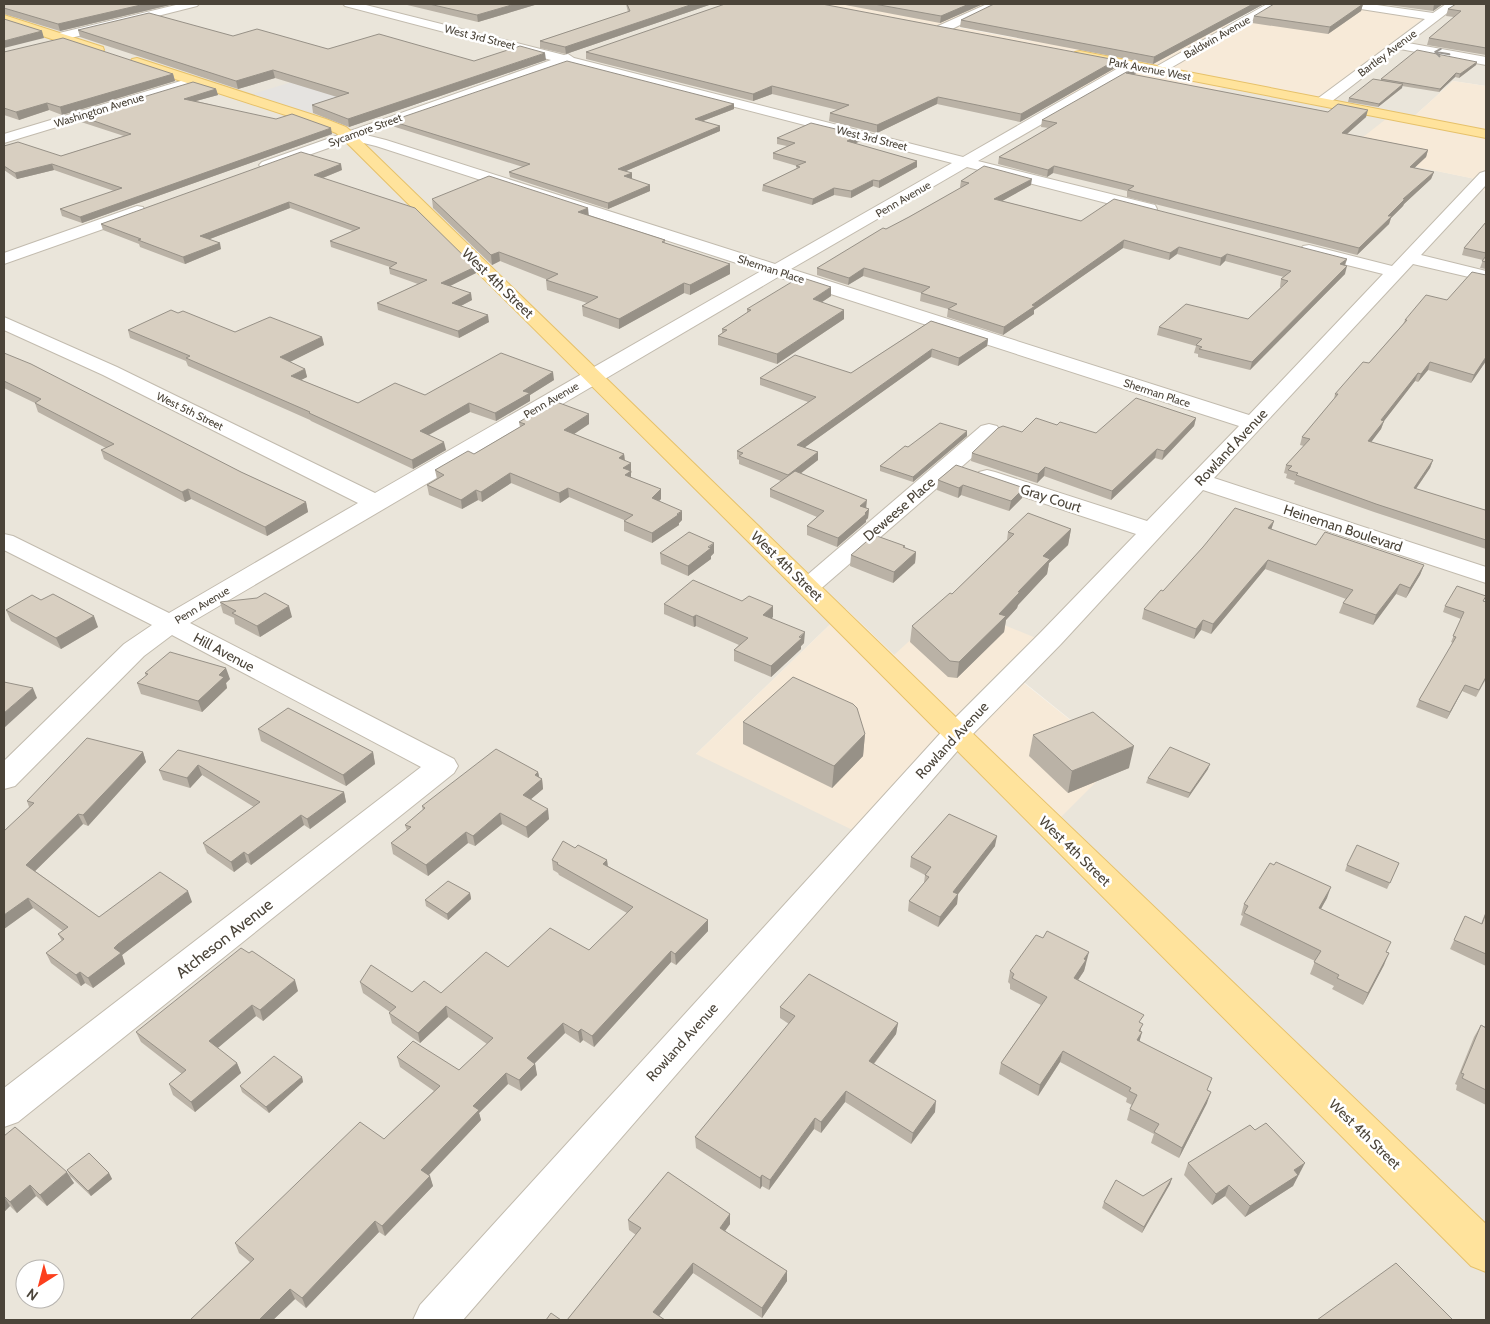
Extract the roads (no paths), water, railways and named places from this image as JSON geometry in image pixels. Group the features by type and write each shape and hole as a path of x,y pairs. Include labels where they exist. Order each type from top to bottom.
{"main road":[{"name":"West 4th Street","path":"4,19 54,40 194,81 321,122 348,135 956,734 1486,1252"},
{"path":"937,28 961,32"},
{"name":"Park Avenue West","path":"1068,53 1486,134"}],"street":[{"path":"54,40 194,4"},
{"name":"West 3rd Street","path":"349,4 1163,212"},
{"path":"937,28 996,4"},
{"name":"Baldwin Avenue","path":"1157,70 1276,4"},
{"path":"1348,4 1435,17"},
{"name":"Bartley Avenue","path":"1322,102 1453,4"},
{"path":"1397,45 1486,60"},
{"name":"Sycamore Street","path":"253,170 591,51"},
{"name":"Penn Avenue","path":"4,779 120,663 134,650 170,624 374,502 1132,66"},
{"name":"Washington Avenue","path":"4,138 194,81"},
{"name":"Sherman Place","path":"348,135 381,143 1252,423"},
{"name":"Rowland Avenue","path":"435,1320 956,734 1051,638 1402,265 1482,187"},
{"path":"4,259 152,206"},
{"path":"1299,247 1402,265 1486,276"},
{"name":"West 5th Street","path":"4,323 110,372 374,502"},
{"name":"Deweese Place","path":"808,587 990,431"},
{"name":"Gray Court","path":"951,464 1152,531"},
{"name":"Heineman Boulevard","path":"1199,481 1486,575"},
{"name":"Hill Avenue","path":"4,541 170,624 443,766"},
{"name":"Atcheson Avenue","path":"4,1110 443,766"}]}
